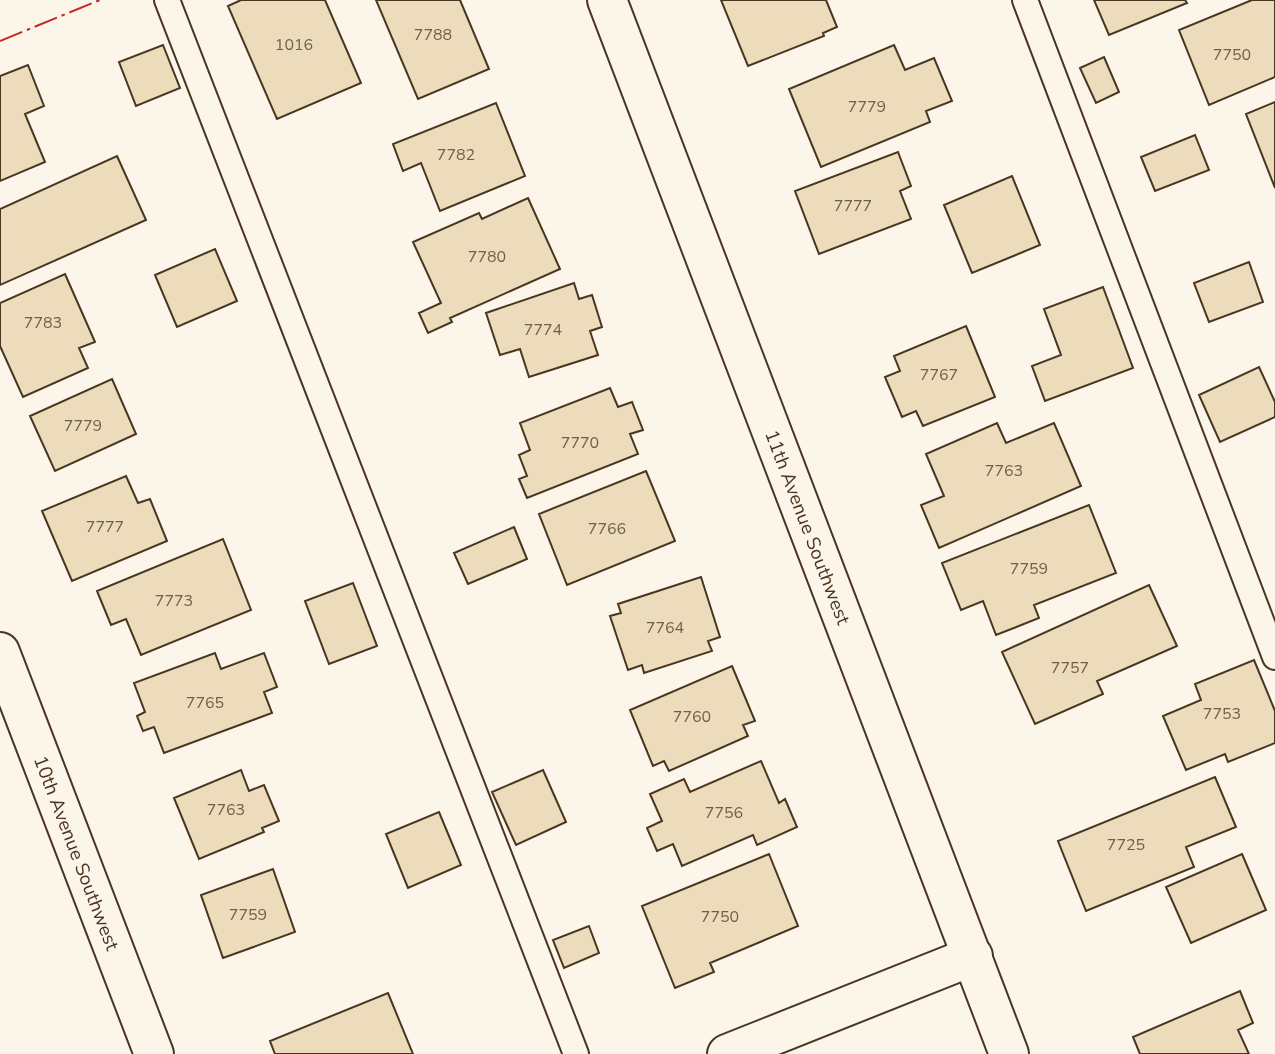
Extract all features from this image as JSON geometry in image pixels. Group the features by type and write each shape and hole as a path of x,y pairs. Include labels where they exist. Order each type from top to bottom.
{"street":[{"name":"11th Avenue Southwest","path":"607,0 1009,1054"},
{"name":"10th Avenue Southwest","path":"0,652 153,1054"},
{"path":"727,1054 973,956"}],"lane":[{"path":"167,0 576,1054"},
{"path":"1025,0 1275,657"}],"building":[{"path":"241,0 325,0 361,83 277,119 228,6"},
{"path":"376,0 460,0 489,69 418,99"},
{"path":"721,0 826,0 837,27 823,33 824,36 748,66"},
{"path":"1094,0 1185,0 1187,3 1109,35"},
{"path":"1252,0 1275,0 1275,77 1209,105 1179,30"},
{"path":"163,45 180,88 136,106 119,62"},
{"path":"894,45 905,70 934,58 952,101 926,111 930,122 821,167 789,89"},
{"path":"1104,57 1119,92 1096,103 1080,68"},
{"path":"28,65 44,106 25,114 45,162 0,181 0,76"},
{"path":"1275,102 1275,188 1246,114"},
{"path":"496,103 525,176 440,211 421,163 403,171 393,144"},
{"path":"1195,135 1209,170 1155,191 1141,157"},
{"path":"898,152 911,186 900,191 911,219 819,254 795,191"},
{"path":"117,156 146,220 0,285 0,209"},
{"path":"1012,176 1040,245 972,273 944,205"},
{"path":"528,198 560,269 450,318 452,322 428,333 419,313 441,303 413,242 479,213 482,219"},
{"path":"215,249 237,301 177,327 155,275"},
{"path":"1249,262 1263,302 1209,322 1194,283"},
{"path":"65,274 95,342 79,348 88,368 23,397 0,346 0,303"},
{"path":"574,283 579,299 592,295 602,327 590,331 598,355 529,377 520,349 500,355 486,313"},
{"path":"1103,287 1133,368 1045,401 1032,366 1061,355 1044,309"},
{"path":"966,326 995,397 923,426 916,411 902,417 885,377 900,371 894,356"},
{"path":"1259,367 1275,402 1275,417 1220,442 1199,395"},
{"path":"112,379 136,434 55,471 30,416"},
{"path":"610,388 618,407 632,402 643,430 630,434 638,454 527,498 519,479 527,476 519,455 530,450 520,423"},
{"path":"997,423 1006,443 1054,423 1081,486 939,548 921,505 944,496 926,454"},
{"path":"646,471 675,541 567,585 539,514"},
{"path":"126,476 138,503 150,499 167,541 72,581 42,511"},
{"path":"1089,505 1116,573 1034,605 1039,618 996,635 983,601 961,610 942,563"},
{"path":"514,527 527,559 468,584 454,553"},
{"path":"223,539 251,610 141,655 126,619 111,625 97,591"},
{"path":"701,577 720,637 708,641 712,651 644,673 642,665 628,670 610,616 621,613 618,604"},
{"path":"353,583 377,646 329,664 305,601"},
{"path":"1149,585 1177,646 1097,681 1103,694 1035,724 1002,652"},
{"path":"215,653 221,669 264,653 277,687 264,692 272,713 164,753 154,727 143,731 137,716 145,712 134,683"},
{"path":"1254,660 1275,711 1275,743 1228,762 1225,754 1186,770 1163,716 1201,700 1195,684"},
{"path":"732,666 755,721 743,725 748,736 669,771 664,761 653,766 630,710"},
{"path":"761,761 779,803 785,799 797,827 757,845 753,835 682,866 673,844 657,851 647,828 662,821 650,794 684,779 690,792"},
{"path":"241,770 249,791 264,785 279,821 262,828 264,832 199,859 174,798"},
{"path":"543,770 566,822 516,845 492,792"},
{"path":"1215,777 1236,827 1186,847 1194,867 1086,911 1058,841"},
{"path":"439,812 461,865 408,888 386,834"},
{"path":"769,854 798,926 710,963 714,972 675,988 642,906"},
{"path":"1242,854 1266,910 1191,943 1166,887"},
{"path":"273,869 295,932 223,958 201,895"},
{"path":"589,926 599,953 564,968 553,940"},
{"path":"1240,991 1253,1023 1238,1030 1249,1054 1140,1054 1133,1037"},
{"path":"388,993 413,1054 275,1054 270,1041"}],"power":[{"path":"0,41 100,0"}]}
